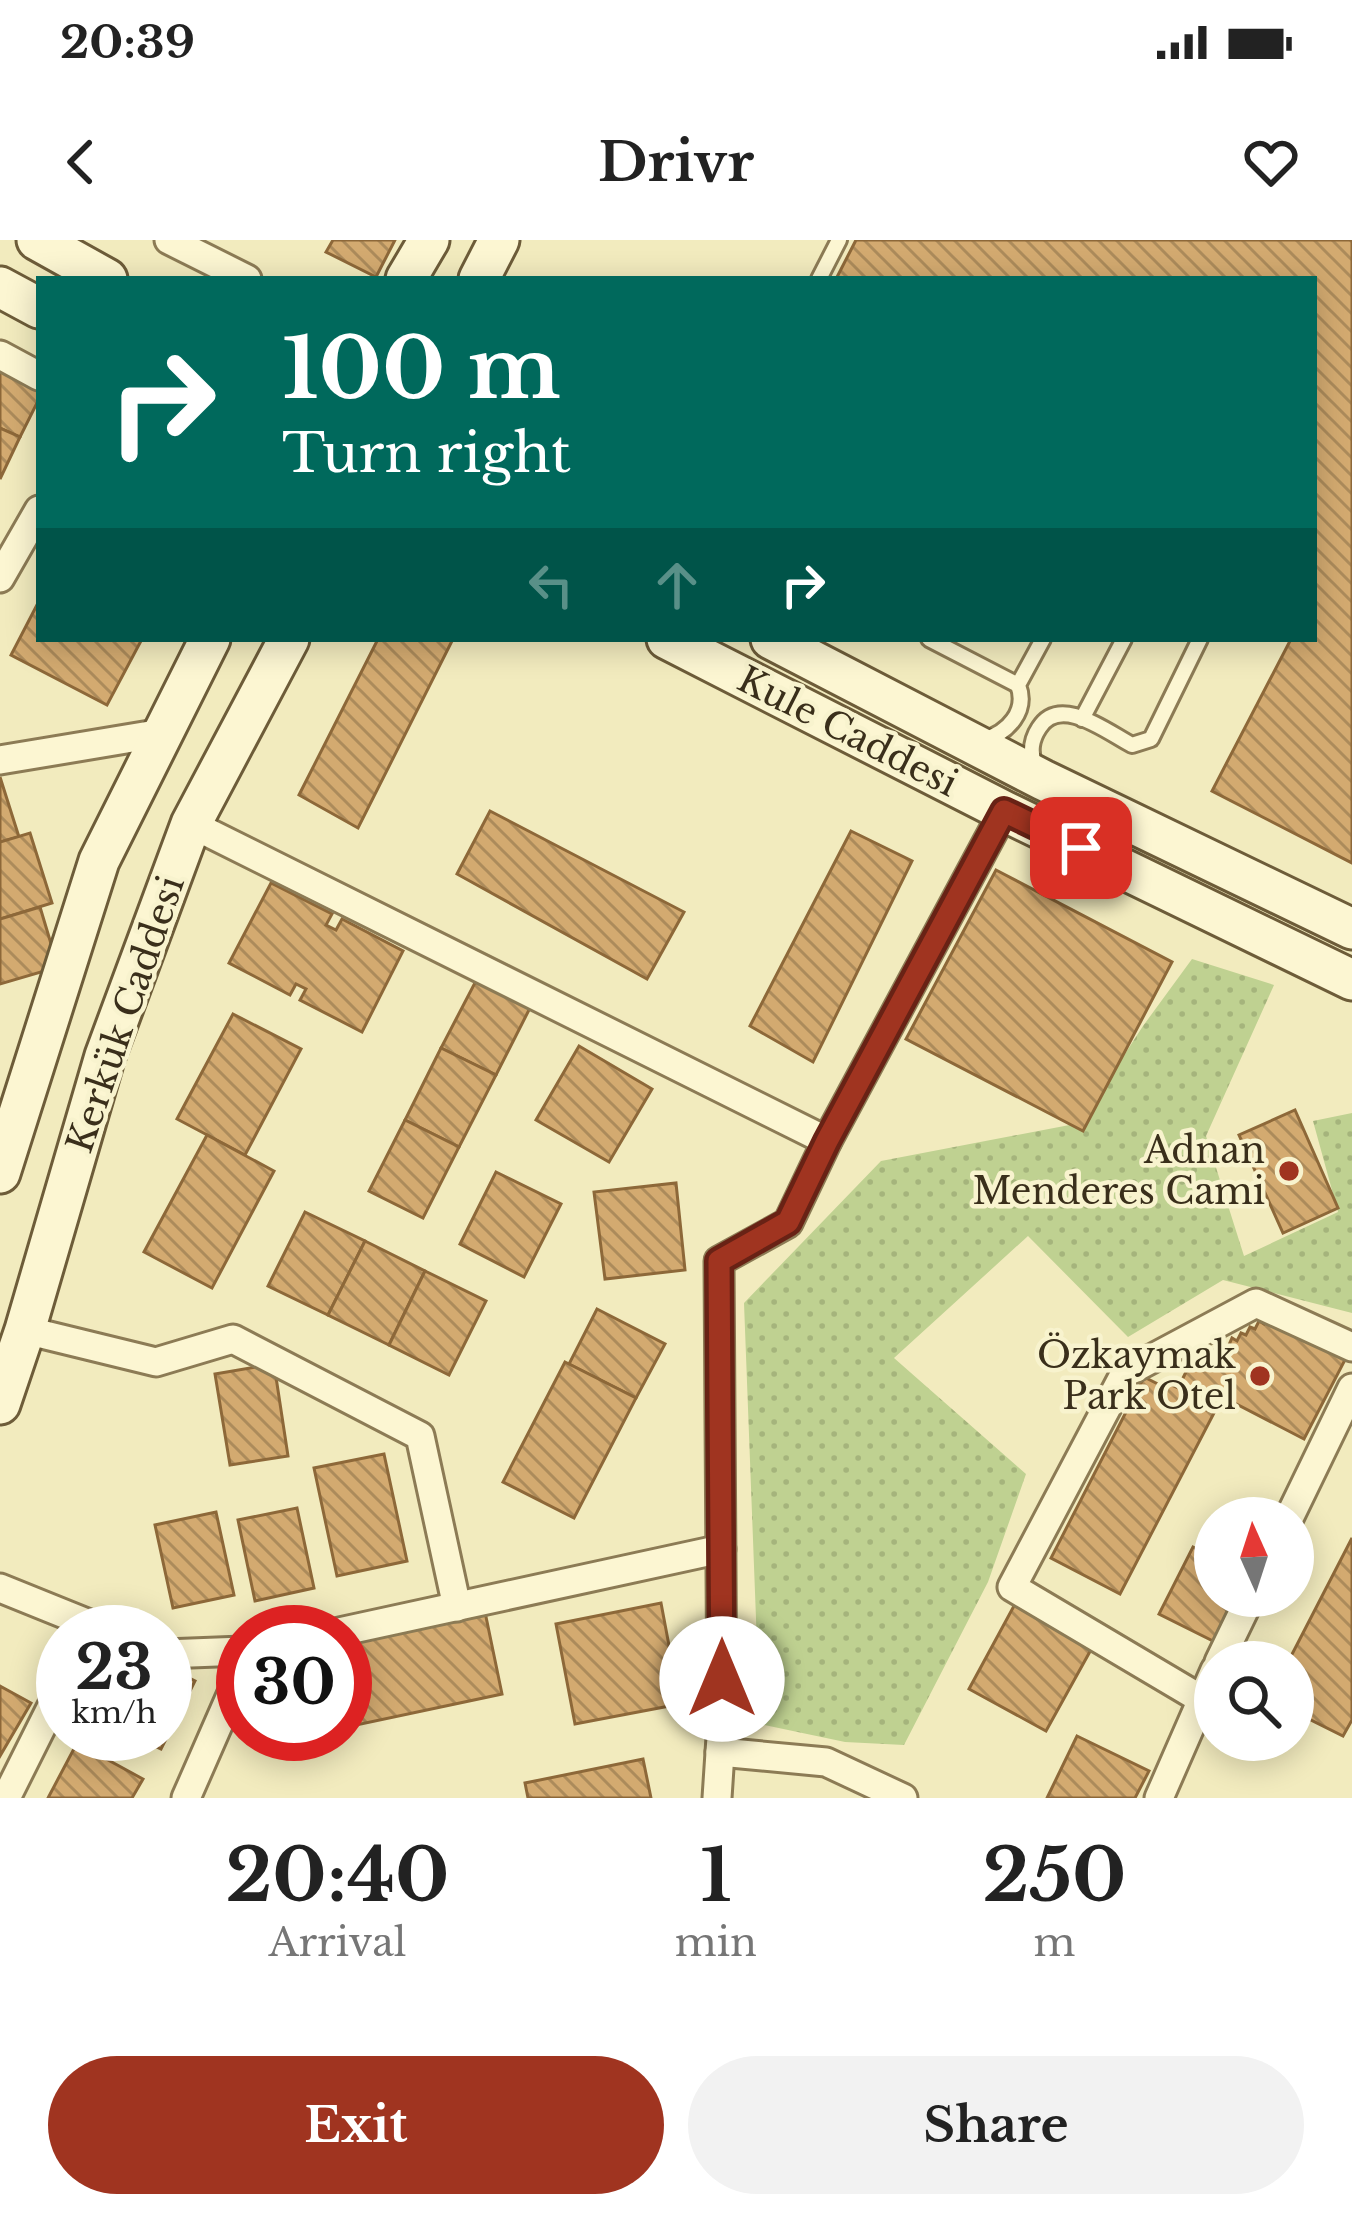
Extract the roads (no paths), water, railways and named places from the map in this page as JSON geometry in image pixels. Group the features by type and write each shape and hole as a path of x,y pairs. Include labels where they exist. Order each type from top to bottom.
{"main road":[{"path":"37,240 102,276"},
{"path":"408,276 429,240"},
{"path":"481,276 500,240"},
{"path":"0,287 36,306"},
{"name":"Kerkük Caddesi","path":"0,1173 99,861 208,642"},
{"name":"Kerkük Caddesi","path":"0,1404 106,1056 191,824 287,642"},
{"name":"Kule Caddesi","path":"673,642 1004,811 1352,980"},
{"name":"Kule Caddesi","path":"777,642 1043,780 1352,929"}],"street":[{"path":"169,240 241,276"},
{"path":"0,355 36,374"},
{"path":"0,578 36,515"},
{"path":"0,760 162,734"},
{"path":"717,1798 722,1722 719,1261 788,1222 1004,811"},
{"path":"191,824 827,1141"},
{"path":"1194,1695 1012,1587 1125,1373 1256,1303 1352,1347"},
{"path":"25,1330 156,1363 233,1339 419,1436 457,1607"},
{"path":"1299,1497 1352,1388"},
{"path":"372,1625 721,1550"},
{"path":"0,1588 39,1605"},
{"path":"1159,1798 1194,1716"},
{"path":"186,1798 216,1730"},
{"path":"6,1798 36,1738"},
{"path":"720,1752 826,1762 903,1798"}],"lane":[{"path":"820,276 838,240"},
{"path":"935,642 1018,685 1022,696 1014,720 993,738 968,741"},
{"path":"959,654 965,642"},
{"path":"1018,685 1041,642"},
{"path":"1082,719 1122,642"},
{"path":"1043,780 1031,755 1036,731 1045,720 1057,713 1070,714 1132,746 1151,739 1199,642"}],"place":[{"name":"Adnan Menderes Cami","path":"1289,1171"},
{"name":"Özkaymak Park Otel","path":"1260,1376"}]}
